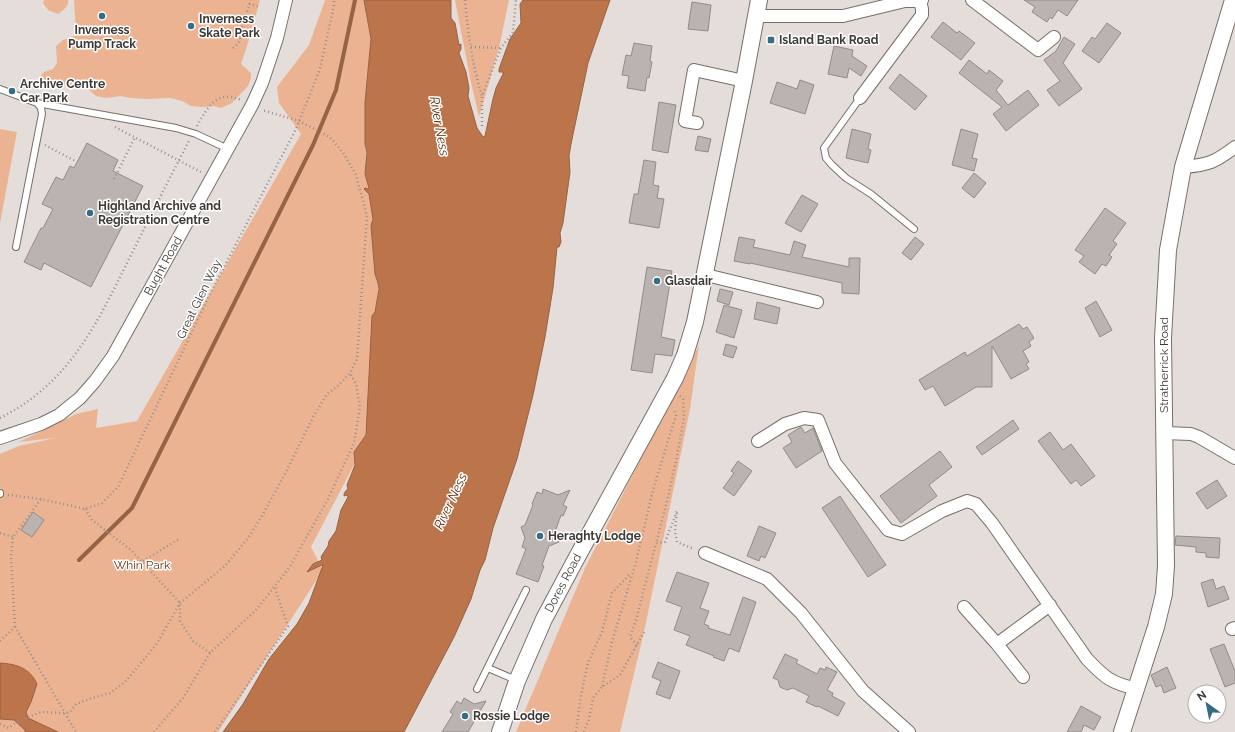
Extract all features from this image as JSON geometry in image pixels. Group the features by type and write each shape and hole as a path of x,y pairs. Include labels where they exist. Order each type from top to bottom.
{"main road":[{"name":"Stratherrick Road","path":"1122,732 1156,627 1164,594 1166,566 1163,338 1168,250 1184,167 1233,0"},
{"path":"670,386 685,355 695,322 706,275 758,8"},
{"name":"Dores Road","path":"500,732 517,680 544,619 670,386"}],"street":[{"name":"Bught Road","path":"0,438 41,424 59,415 80,398 95,381 113,356 252,105 262,83 277,38 286,0"},
{"path":"972,0 1038,50 1054,38"},
{"path":"758,8 843,16 905,1 921,1 922,15 860,98"},
{"path":"696,123 685,121 694,70 744,81"},
{"path":"1184,167 1201,166 1218,160 1235,147"},
{"path":"706,275 817,302"},
{"path":"758,441 785,424 804,418 818,420 835,463 888,530 902,534 942,511 967,502 976,504 992,523 1087,659 1101,673 1112,681 1137,689"},
{"path":"1164,433 1191,434 1200,437 1235,458"},
{"path":"705,552 767,579 801,613 863,690 909,732"},
{"path":"997,644 1050,605"},
{"path":"964,606 1023,677"}],"lane":[{"path":"0,89 37,103 176,128 196,134 228,149"},
{"path":"860,98 824,148 826,158 846,178 871,194 914,228"},
{"path":"16,247 42,114 37,103"},
{"path":"476,689 488,668 526,590"},
{"path":"488,668 517,680"}],"path":[{"path":"232,48 238,44 240,39 243,23 251,0"},
{"name":"Great Glen Way","path":"85,510 102,503 118,487 209,296 299,121 320,69 334,0"},
{"path":"465,0 468,36 482,96 482,126"},
{"path":"482,96 501,48 513,32 516,0"},
{"path":"249,4 260,7"},
{"path":"471,47 501,48"},
{"path":"0,724 9,728 15,723 41,712 66,714 70,712 76,704 110,693 125,682 156,645 180,603 225,566 248,538 286,472 313,417 328,394 350,373 357,359 367,216 356,175 344,154 330,137 311,127 299,121 264,110 233,97 226,96 212,103 206,110 196,129"},
{"path":"114,127 212,177"},
{"path":"0,418 30,400 49,385 80,350 109,298 193,135"},
{"path":"114,179 135,137"},
{"path":"37,142 77,162"},
{"path":"154,732 183,698 210,653 256,610 289,568 328,499 354,443 360,407 356,384 350,373"},
{"path":"637,645 630,637 636,620 668,497 684,418 683,399 670,386"},
{"path":"602,687 612,642 633,571 653,490 676,415 670,386"},
{"path":"7,494 41,499 85,510 92,520 143,561 180,603 180,621 193,641 210,653"},
{"path":"41,499 13,537 11,557 15,627 76,732"},
{"path":"656,542 665,542 677,511 675,531 677,542 705,552"},
{"path":"0,532 13,537"},
{"path":"143,561 179,539"},
{"path":"576,732 581,695 588,663 602,632 612,593 633,571"},
{"path":"215,732 288,626 275,586"},
{"path":"0,641 15,627"},
{"path":"584,732 594,698 602,687 620,675 644,632"}],"green space":[{"path":"44,0 68,0 68,5 58,14 48,10 43,3"},
{"path":"74,0 260,0 241,64 251,73 248,86 232,103 221,108 214,106 191,106 182,101 170,98 147,99 121,96 106,98 96,96 88,89 74,86 57,86 47,84 40,77 44,72 53,69 57,63 56,46 63,40 80,34 76,32"},
{"name":"Whin Park","path":"325,0 364,0 371,39 365,102 365,144 374,209 378,283 378,386 366,442 311,547 323,570 218,732 0,732 0,454 19,446 55,438 19,442 76,414 98,409 96,428 137,421 301,134 279,103 277,87 309,45"},
{"path":"455,0 509,0 499,48 479,117 470,78"},
{"path":"0,129 17,132 0,223"},
{"path":"699,345 690,409 644,632 620,732 516,732 585,568"}],"water":[{"name":"River Ness","path":"364,0 451,0 451,18 455,23 459,45 461,44 459,53 466,72 469,88 468,96 477,128 483,137 485,136 496,88 503,74 503,72 499,72 499,69 510,39 521,23 520,4 523,0 610,0 588,63 571,144 569,156 570,172 563,223 560,233 561,242 559,247 557,247 553,288 545,337 533,395 517,459 493,528 485,560 480,570 471,599 454,637 404,732 223,732 243,704 269,659 297,624 309,603 323,565 307,572 313,564 322,560 321,557 336,531 341,510 348,497 347,495 344,495 345,491 348,489 347,485 355,465 354,452 366,435 372,316 375,312 379,289 375,274 371,226 373,219 369,194 364,189 369,188 365,174 367,153 365,144 365,102 371,39"},
{"path":"0,663 12,664 31,674 37,684 26,712 28,718 58,732 25,732 25,730 14,720 0,719"}],"building":[{"path":"1024,0 1078,0 1067,16 1058,10 1052,19 1050,17 1047,22 1032,12 1035,7"},
{"path":"692,2 711,5 708,31 688,29"},
{"path":"943,22 957,33 959,31 975,43 961,60 931,37"},
{"path":"1107,23 1121,33 1099,63 1082,51 1092,37 1095,39"},
{"path":"1064,37 1075,44 1063,63 1082,89 1059,106 1047,90 1060,81 1044,60 1056,51"},
{"path":"634,43 652,46 650,61 652,62 649,78 647,77 645,91 627,88 629,76 622,75 626,55 631,56"},
{"path":"834,46 853,50 852,56 867,66 861,76 849,68 847,78 828,74"},
{"path":"969,60 987,74 989,70 1003,81 996,90 1008,105 1028,90 1039,105 1006,131 993,114 1002,107 959,73"},
{"path":"900,74 927,96 915,110 889,88"},
{"path":"800,80 814,85 805,114 770,103 777,82 797,89"},
{"path":"659,102 676,105 668,153 652,150"},
{"path":"852,129 871,134 868,149 871,150 868,163 846,158"},
{"path":"961,129 978,134 972,158 977,159 974,171 952,165"},
{"path":"698,136 711,139 708,152 695,150"},
{"name":"Highland Archive and Registration Centre","path":"87,143 118,160 113,171 143,186 91,287 44,263 41,270 24,262 41,228 43,228 53,209 42,204 56,177 63,180 70,166 74,168"},
{"path":"644,160 656,162 653,185 659,186 657,198 664,199 659,228 629,223 634,194 638,194"},
{"path":"974,173 986,183 974,198 962,188"},
{"path":"802,195 818,204 801,232 785,223"},
{"path":"1105,208 1126,223 1113,241 1117,244 1109,255 1112,257 1106,266 1102,264 1095,274 1079,262 1084,256 1075,250"},
{"path":"739,237 755,240 753,247 790,255 794,241 806,245 802,257 849,267 849,258 860,258 859,294 842,293 842,283 750,263 734,261"},
{"path":"915,237 924,244 911,260 902,253"},
{"path":"647,267 672,271 661,337 675,340 672,356 655,354 652,373 631,370"},
{"path":"720,289 733,292 729,305 717,301"},
{"path":"1096,301 1112,330 1100,337 1085,308"},
{"path":"757,302 780,308 777,324 754,319"},
{"path":"724,305 742,310 734,338 716,332"},
{"path":"1019,324 1023,329 1027,327 1034,338 1029,342 1031,346 1023,351 1029,362 1026,364 1029,369 1011,379 992,346 992,387 976,387 945,406 933,386 925,390 919,380 965,352 967,356"},
{"path":"726,344 737,347 733,358 723,355"},
{"path":"1013,420 1019,429 982,455 976,447"},
{"path":"801,427 805,433 813,428 822,451 796,468 783,448 792,442 788,435"},
{"path":"1050,432 1063,450 1071,444 1095,476 1081,486 1076,480 1071,484 1038,441"},
{"path":"940,451 952,467 929,485 937,496 901,523 880,496"},
{"path":"738,461 752,471 734,496 723,488 734,473 731,471"},
{"path":"1217,480 1227,496 1207,509 1196,493"},
{"name":"Heraghty Lodge","path":"543,489 558,495 570,490 563,505 567,507 563,516 561,515 555,532 559,542 549,546 538,582 516,574 526,549 522,547 525,538 521,527 525,525 537,492 542,494"},
{"path":"840,496 886,565 868,577 822,508"},
{"path":"33,512 44,520 32,537 21,530"},
{"path":"759,526 776,533 765,558 761,556 759,561 747,556"},
{"path":"1176,536 1220,538 1219,558 1206,557 1206,553 1196,552 1196,547 1175,545"},
{"path":"677,572 709,583 700,608 709,611 704,624 709,626 708,628 730,635 743,597 756,602 739,652 729,648 724,661 686,645 690,636 674,630 682,607 666,601"},
{"path":"1213,579 1216,589 1224,586 1229,599 1208,607 1201,583"},
{"path":"1224,644 1235,671 1235,683 1227,686 1227,684 1224,684 1210,649"},
{"path":"785,654 798,660 796,663 817,674 820,668 825,670 826,667 837,672 827,690 833,693 832,696 845,703 838,716 806,702 809,696 793,688 787,690 780,687 778,680 773,678"},
{"path":"658,662 680,671 670,699 656,694 661,681 652,677"},
{"path":"1167,667 1176,688 1164,693 1161,685 1156,687 1151,675"},
{"name":"Rossie Lodge","path":"464,698 474,704 486,701 468,732 442,732 453,714 450,712 457,701 461,704"},
{"path":"1081,706 1101,717 1094,730 1084,725 1081,732 1067,732"}],"waterway":[{"path":"79,560 132,508 313,145 336,90 355,0"}],"place":[{"name":"Inverness Pump Track","path":"102,16"},
{"name":"Inverness Skate Park","path":"191,26"},
{"name":"Island Bank Road","path":"771,40"},
{"name":"Archive Centre Car Park","path":"12,91"},
{"name":"Highland Archive and Registration Centre","path":"90,213"},
{"name":"Glasdair","path":"657,281"},
{"name":"Heraghty Lodge","path":"540,536"},
{"name":"Rossie Lodge","path":"465,716"}]}
